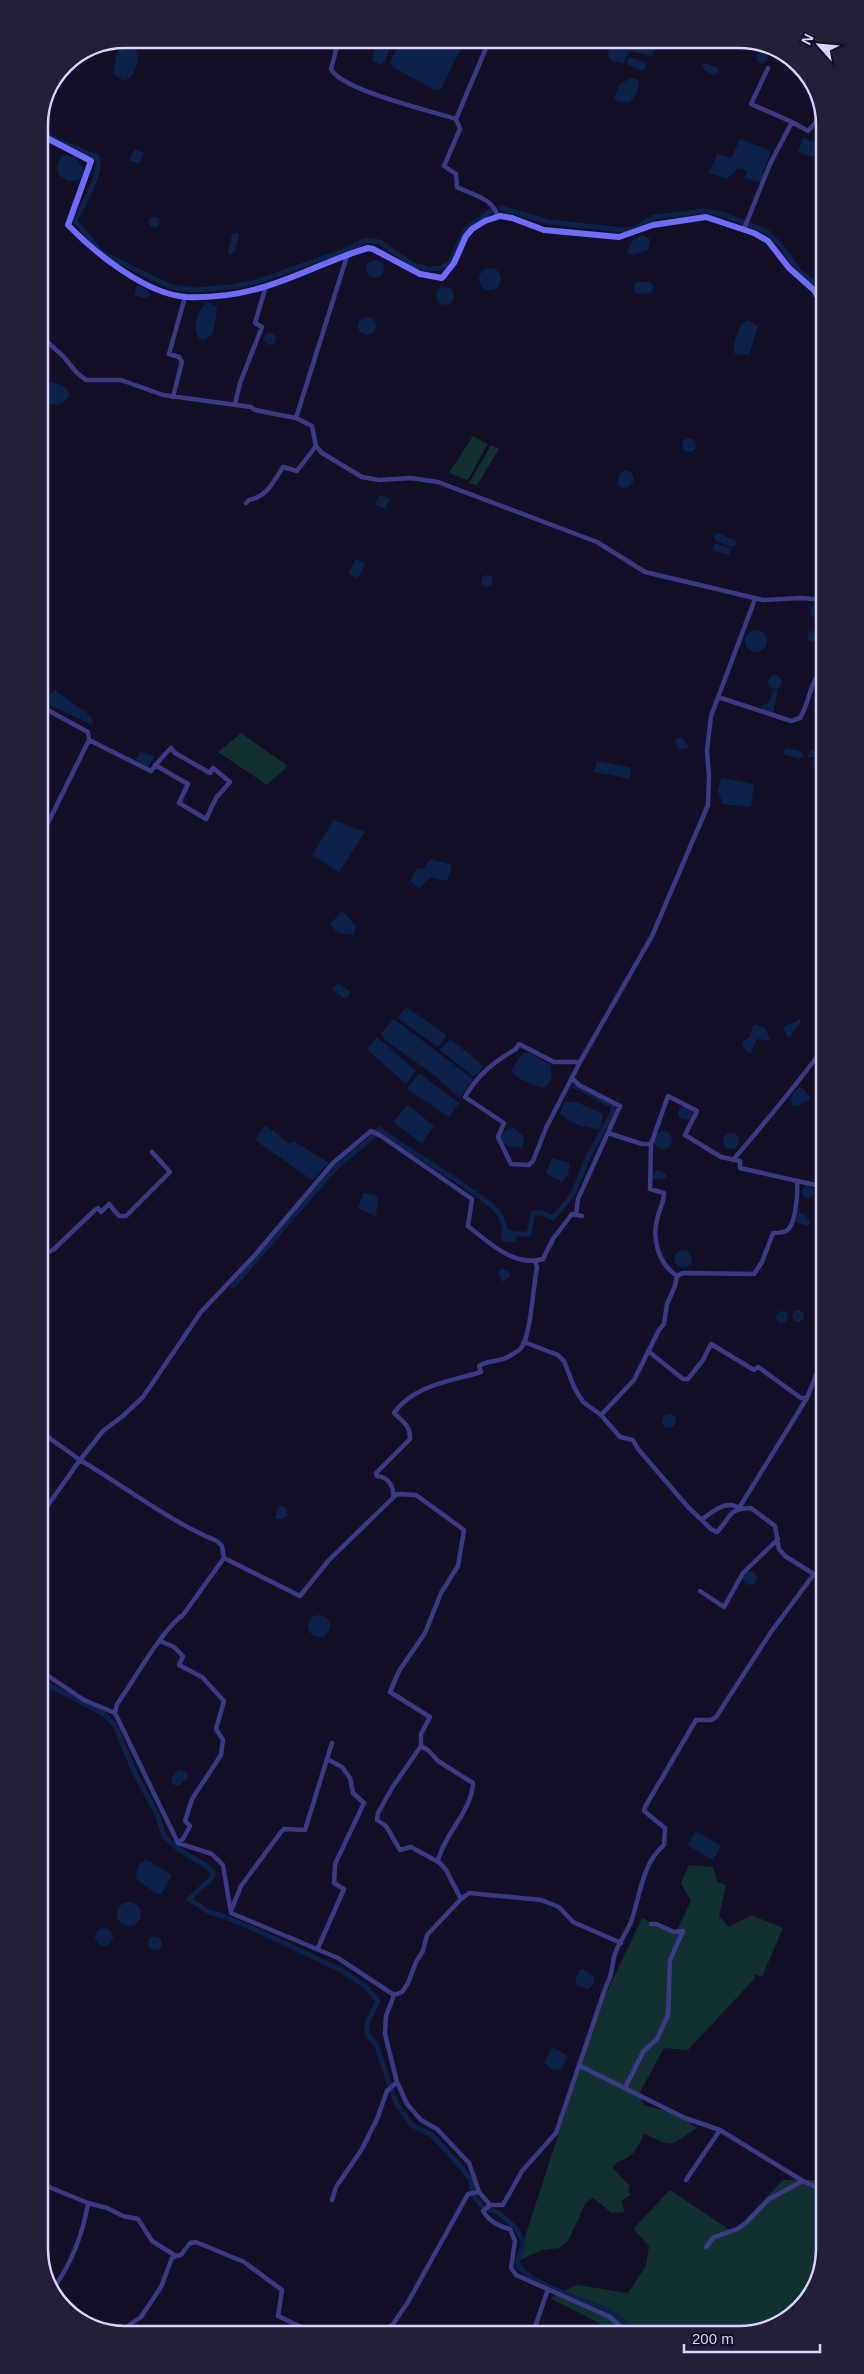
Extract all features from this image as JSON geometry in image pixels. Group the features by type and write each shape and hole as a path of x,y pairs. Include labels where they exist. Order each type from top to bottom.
{"street":[{"path":"337,48 331,69 338,76 370,92 456,118"},
{"path":"486,48 456,118 460,129 444,166 457,176 456,187 491,204 496,209 497,217"},
{"path":"768,68 750,104 808,131 816,122"},
{"path":"744,229 770,164 792,122"},
{"path":"48,139 91,161 88,174 70,214 68,225 89,246 118,268 164,292 185,297 234,294 266,286 368,248 420,274 442,278 454,263 466,236 472,229 497,217 512,218 544,230 619,237 653,225 691,218 714,218 744,229 768,241 789,268 816,293"},
{"path":"296,418 347,256"},
{"path":"235,404 240,383 262,327 255,323 266,286"},
{"path":"172,397 182,362 179,357 169,354 185,297"},
{"path":"48,344 86,380 121,380 172,397 235,404 296,418 312,426 316,446 331,459 368,479 411,478 438,482 597,542 645,572 755,599 816,600"},
{"path":"246,503 249,500 260,498 267,492 283,467 297,471 316,446"},
{"path":"580,1062 554,1062 519,1044 516,1049 483,1072 465,1097 504,1123 498,1138 511,1164 529,1165 580,1062 652,936 708,805 709,777 707,750 711,716 755,599"},
{"path":"718,697 791,721 800,718 807,704 816,676"},
{"path":"48,710 88,732 89,740 48,824"},
{"path":"89,740 127,761 151,771 155,765 171,748 175,753 210,773 212,768 230,782 216,798 206,819 179,803 188,784 155,765"},
{"path":"733,1160 765,1121 777,1110 816,1058"},
{"path":"572,1078 578,1085 620,1106 578,1200 576,1215"},
{"path":"677,1276 665,1268 657,1249 655,1232 664,1193 650,1189 651,1144 668,1096 697,1111 685,1135 721,1157 740,1161 740,1168 816,1185"},
{"path":"48,1504 103,1431 124,1416 143,1397 201,1312 254,1256 333,1163 371,1131 381,1136 472,1200 468,1226 512,1258 535,1262 543,1259 566,1219 572,1214 582,1216"},
{"path":"608,1133 642,1144 651,1144"},
{"path":"48,1252 98,1208 101,1212 110,1204 119,1216 126,1216 135,1209 170,1172 152,1152"},
{"path":"677,1276 683,1273 754,1274 762,1262 773,1233 785,1232 791,1226 798,1191 797,1181"},
{"path":"393,1497 391,1485 386,1478 377,1476 376,1473 410,1439 411,1432 405,1422 394,1413 400,1404 430,1387 481,1372 479,1366 504,1359 521,1349 524,1342 537,1268 535,1262"},
{"path":"601,1416 634,1380 664,1324 667,1304 677,1276"},
{"path":"524,1342 558,1355 564,1361 574,1387 583,1402 601,1416 620,1436 633,1440 638,1449 688,1507 711,1529 717,1532 727,1516 739,1508 807,1398 816,1375"},
{"path":"648,1351 683,1379 688,1379 703,1360 711,1344 754,1370 758,1367 802,1398 807,1398"},
{"path":"48,1437 117,1484 156,1507 172,1520 222,1546 224,1558 183,1615 176,1620 160,1641 117,1704 115,1713 178,1843 212,1854 223,1865 231,1913"},
{"path":"224,1558 300,1596 329,1560 397,1494 416,1495 464,1530 458,1566 441,1593 425,1633 400,1671 390,1692 430,1717 421,1734 421,1746 392,1788 378,1813 377,1820 386,1826 400,1850 411,1847 438,1861 446,1870 461,1899"},
{"path":"620,2326 610,2317 516,2275 511,2268 514,2236 510,2229 500,2227 486,2217 482,2211 490,2205 503,2204 522,2171 556,2134 606,1986 612,1979 614,1957 632,1918 637,1897 650,1864 656,1852 664,1845 665,1828 646,1815 645,1807 696,1720 711,1720 716,1717 771,1632 814,1574 785,1556 779,1549 775,1526 751,1508 723,1505 702,1519"},
{"path":"700,1591 724,1607 743,1573 778,1539"},
{"path":"160,1641 178,1650 183,1656 179,1665 202,1677 224,1702 216,1729 223,1740 222,1755 192,1799 184,1821 190,1826 183,1839 178,1843"},
{"path":"48,1677 84,1700 115,1713"},
{"path":"231,1913 240,1886 281,1832 284,1829 305,1830 332,1743"},
{"path":"421,1746 438,1761 473,1783 471,1796 453,1827 438,1861"},
{"path":"318,1948 344,1890 334,1882 336,1864 364,1803 353,1793 350,1778 342,1767 327,1759"},
{"path":"490,2205 479,2192 469,2163 437,2129 421,2120 409,2109 396,2083 385,2029 386,2016 394,1995 402,1992 408,1983 416,1962 423,1951 426,1936 469,1893 541,1900 559,1907 573,1922 621,1943"},
{"path":"231,1913 318,1948 360,1971 394,1995"},
{"path":"626,2088 643,2052 657,2039 668,2015 670,1960 683,1931 674,1932 656,1924 651,1924"},
{"path":"580,2066 685,2118 720,2130 803,2181 816,2187"},
{"path":"332,2200 336,2187 362,2149 377,2119 386,2091 396,2083"},
{"path":"686,2180 720,2130"},
{"path":"706,2247 714,2237 746,2224 769,2199 803,2181"},
{"path":"48,2186 123,2216 138,2219 152,2241 176,2256"},
{"path":"391,2326 408,2302 468,2194 479,2192"},
{"path":"56,2284 71,2258 82,2232 88,2203"},
{"path":"128,2326 141,2317 155,2297 172,2258 181,2255 190,2243 196,2242 244,2262 282,2290 278,2316 299,2326"},
{"path":"535,2326 548,2289"}],"green space":[{"path":"473,436 488,444 468,480 449,473"},
{"path":"491,445 499,449 477,485 469,483"},
{"path":"241,733 288,766 267,785 218,752"},
{"path":"689,1865 713,1867 717,1881 726,1886 719,1916 729,1927 751,1915 783,1928 762,1977 754,1974 755,1978 688,2050 664,2048 639,2094 644,2105 678,2114 697,2128 672,2143 662,2142 644,2134 634,2152 617,2162 613,2168 630,2186 628,2192 631,2195 622,2200 624,2212 612,2213 593,2198 586,2202 568,2241 559,2248 542,2250 517,2261 601,2004 642,1918 675,1934 691,1901 681,1883"},
{"path":"783,2180 816,2180 815,2265 809,2284 790,2307 769,2321 750,2326 604,2326 550,2298 577,2285 628,2293 646,2266 649,2246 633,2229 670,2190 733,2232"}],"water":[{"path":"119,48 135,48 136,50 137,61 135,71 124,81 113,74"},
{"path":"375,48 390,48 385,62 380,65 372,60"},
{"path":"397,48 461,48 441,89 435,90 394,68 390,62"},
{"path":"656,48 652,56 630,51 623,64 610,60 608,55 610,49"},
{"path":"762,52 768,58 762,64 756,58"},
{"path":"630,57 647,63 643,71 627,64 627,60"},
{"path":"703,63 717,67 719,72 714,76 702,68"},
{"path":"630,78 639,80 638,90 634,97 629,103 614,100 619,85"},
{"path":"803,138 816,142 816,158 798,152"},
{"path":"740,139 771,151 760,182 745,178 747,171 738,168 727,179 709,173 717,154 731,158"},
{"path":"135,149 144,153 139,164 129,160"},
{"path":"66,155 75,157 85,171 79,180 68,181 58,174 58,162"},
{"path":"152,217 156,217 159,222 158,226 152,227 149,224 149,220"},
{"path":"237,233 239,235 235,251 230,255 228,251 232,234"},
{"path":"643,235 650,239 648,250 633,255 627,252 633,239"},
{"path":"375,260 381,263 384,269 381,275 375,278 369,275 366,269 369,263"},
{"path":"490,268 498,271 501,279 498,287 490,290 482,287 479,279 482,271"},
{"path":"636,282 650,282 653,286 652,292 646,294 635,293 634,286"},
{"path":"137,285 148,289 150,296 142,298 134,295"},
{"path":"445,287 451,290 454,296 451,302 445,305 439,302 436,296 439,290"},
{"path":"208,302 216,306 217,311 213,333 204,340 199,338 197,334 196,324 198,314"},
{"path":"367,317 373,320 376,326 373,332 367,335 361,332 358,326 361,320"},
{"path":"747,320 758,326 750,352 748,355 735,354 736,335"},
{"path":"268,333 272,333 276,339 272,345 268,345 264,341 264,337"},
{"path":"50,382 57,383 67,389 70,395 60,404 53,405 48,402 48,386"},
{"path":"686,438 692,438 696,445 692,452 686,452 682,448 682,442"},
{"path":"624,470 631,472 634,480 631,485 624,489 617,484 619,475"},
{"path":"380,495 390,499 385,509 375,504"},
{"path":"718,533 736,541 735,546 730,547 715,540 714,535"},
{"path":"715,543 731,549 729,555 712,550"},
{"path":"356,559 365,564 358,578 348,574"},
{"path":"487,575 493,581 487,587 481,581"},
{"path":"814,602 816,602 816,618 810,612"},
{"path":"810,629 816,636 816,643 808,640"},
{"path":"752,630 760,630 767,637 767,645 760,652 752,652 745,645 745,637"},
{"path":"772,675 778,675 782,682 778,689 772,689 768,685 768,679"},
{"path":"55,690 87,713 94,722 90,724 50,705 48,697"},
{"path":"778,690 773,713 760,708 762,705 768,704 773,691"},
{"path":"678,738 683,739 689,748 679,750 675,741"},
{"path":"786,748 801,751 803,756 799,759 783,754"},
{"path":"811,750 816,750 816,769 812,768 814,757 808,757"},
{"path":"140,752 155,756 148,767 136,760"},
{"path":"597,761 631,768 630,779 594,772"},
{"path":"721,778 754,784 751,807 723,804 718,791"},
{"path":"334,820 365,832 339,872 312,855"},
{"path":"430,859 452,865 447,881 431,877 419,888 410,881 417,868 423,869"},
{"path":"342,911 356,926 353,935 338,933 330,924"},
{"path":"338,983 351,992 346,999 332,989"},
{"path":"406,1007 447,1035 438,1047 400,1020 398,1017"},
{"path":"799,1018 801,1022 789,1038 783,1029 785,1025 796,1022"},
{"path":"394,1019 473,1079 460,1098 434,1075 385,1040 381,1033"},
{"path":"756,1024 765,1028 770,1038 769,1041 757,1039 750,1054 742,1046 743,1042 750,1037 752,1027"},
{"path":"377,1037 416,1071 406,1084 369,1051 368,1048"},
{"path":"450,1039 484,1066 474,1077 440,1050"},
{"path":"522,1053 530,1053 551,1065 551,1079 546,1086 542,1088 529,1083 511,1071"},
{"path":"419,1073 459,1103 449,1117 407,1089"},
{"path":"798,1088 803,1088 811,1099 798,1106 793,1105 791,1101 793,1093"},
{"path":"564,1101 579,1103 603,1114 600,1129 578,1125 560,1114"},
{"path":"408,1105 434,1126 422,1144 393,1122"},
{"path":"685,1106 690,1108 692,1113 690,1118 685,1120 680,1118 678,1113 680,1108"},
{"path":"265,1125 290,1144 294,1141 329,1163 312,1180 255,1140"},
{"path":"514,1128 524,1137 522,1148 508,1146 501,1141 501,1136 507,1129"},
{"path":"663,1131 669,1134 672,1140 669,1146 663,1149 657,1146 654,1140 657,1134"},
{"path":"728,1133 734,1133 739,1138 737,1147 728,1149 723,1144 723,1138"},
{"path":"552,1158 570,1163 568,1174 562,1182 546,1173"},
{"path":"658,1170 667,1174 666,1178 653,1179 652,1175"},
{"path":"806,1186 810,1186 814,1192 810,1198 806,1198 802,1194 802,1190"},
{"path":"364,1193 378,1196 376,1217 358,1208"},
{"path":"798,1212 804,1214 810,1222 807,1226 795,1222"},
{"path":"502,1229 508,1234 517,1236 515,1243 501,1241"},
{"path":"679,1250 687,1250 692,1255 690,1266 679,1268 674,1263 674,1255"},
{"path":"501,1268 508,1271 511,1276 503,1282 498,1274"},
{"path":"796,1310 800,1310 804,1316 800,1322 796,1322 792,1318 792,1314"},
{"path":"780,1311 784,1311 788,1317 784,1323 780,1323 776,1319 776,1315"},
{"path":"669,1414 674,1416 676,1421 674,1426 669,1428 664,1426 662,1421 664,1416"},
{"path":"282,1506 287,1509 287,1516 282,1519 275,1519 278,1507"},
{"path":"750,1571 755,1573 757,1578 755,1583 750,1585 745,1583 743,1578 745,1573"},
{"path":"319,1615 327,1618 330,1626 327,1634 319,1637 311,1634 308,1626 311,1618"},
{"path":"178,1770 183,1770 189,1776 180,1785 176,1786 172,1783 172,1778"},
{"path":"696,1831 721,1846 713,1860 687,1845"},
{"path":"146,1859 170,1874 171,1877 161,1894 157,1894 135,1878 139,1864"},
{"path":"129,1902 134,1903 140,1909 140,1919 134,1925 129,1926 124,1925 118,1919 117,1914 118,1909 124,1903"},
{"path":"104,1928 110,1931 113,1937 110,1943 104,1946 98,1943 95,1937 98,1931"},
{"path":"155,1936 160,1938 162,1943 160,1948 155,1950 150,1948 148,1943 150,1938"},
{"path":"583,1969 594,1977 594,1984 588,1989 577,1985 575,1982 579,1970"},
{"path":"553,2047 568,2056 561,2070 551,2069 544,2062"}],"waterway":[{"path":"48,135 97,157 98,163 95,180 75,221 102,253 171,287 195,290 231,287 256,282 349,249 365,240 380,242 413,265 429,269 441,268 450,262 466,229 493,210"},
{"path":"501,208 549,222 624,230 634,229 654,217 704,211 722,214 767,232 781,246 799,271 816,284"},
{"path":"233,1286 334,1170 379,1129 495,1208 507,1232 529,1234 533,1213 542,1213 553,1218 573,1194 588,1157 612,1114 613,1106 575,1086"},
{"path":"48,1685 104,1714 115,1725 134,1771 157,1814 164,1836 177,1848 213,1872 212,1878 189,1899 209,1912 263,1933 341,1970 365,1986 378,2001 367,2023 367,2034 376,2044 396,2103 412,2125 432,2135 461,2167 471,2180 473,2195 483,2207 499,2213 516,2228 523,2240 523,2246 517,2261 521,2269 543,2284 611,2312 628,2326"}]}
